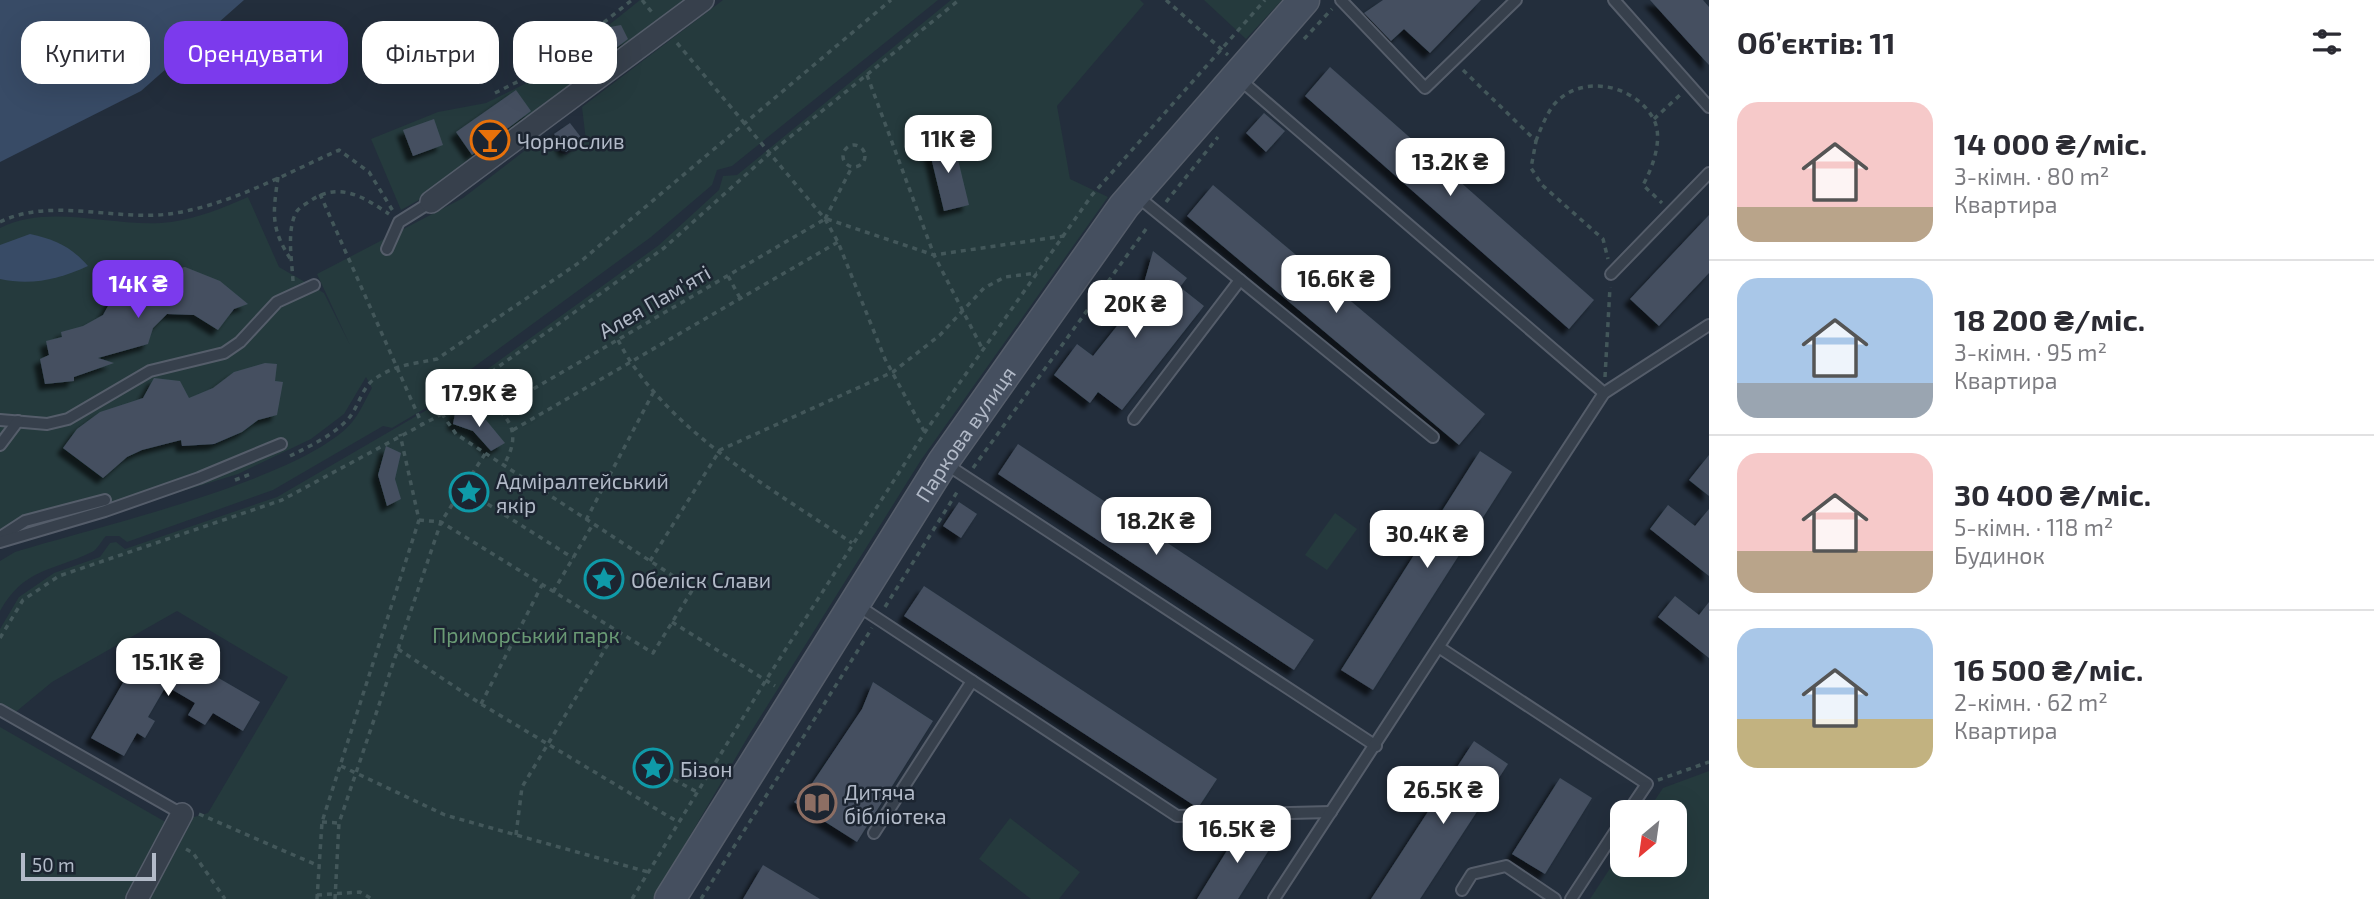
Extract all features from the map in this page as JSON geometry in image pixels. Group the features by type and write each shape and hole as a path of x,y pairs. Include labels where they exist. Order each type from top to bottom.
{"street":[{"path":"431,202 703,0"},
{"name":"Паркова вулиця","path":"681,898 1134,194 1304,0"},
{"path":"138,899 182,814"}],"lane":[{"path":"1341,0 1424,88 1516,0"},
{"path":"1614,0 1709,107"},
{"path":"1237,77 1604,393"},
{"path":"1611,274 1709,173"},
{"path":"1134,194 1433,437"},
{"path":"387,249 399,222 431,202"},
{"path":"1134,419 1240,280"},
{"path":"0,420 47,424 68,419 150,371 224,353 240,342 264,313 293,294 314,285"},
{"path":"1274,899 1604,393 1709,325"},
{"path":"0,445 18,421"},
{"path":"0,540 106,511 199,478 281,444"},
{"path":"955,470 1376,746"},
{"path":"0,540 25,521 105,500"},
{"path":"866,612 1177,816 1331,812"},
{"path":"1440,648 1647,783 1636,800"},
{"path":"874,833 972,681"},
{"path":"0,710 182,814"},
{"path":"1571,899 1610,839"},
{"path":"1462,890 1472,874 1506,866 1555,899"}],"path":[{"path":"495,93 549,66 632,0"},
{"path":"289,456 313,444 346,421 370,382 414,361 437,359 580,262 745,126 891,0"},
{"path":"0,638 23,600 59,576 282,500 400,434 442,414 466,390 664,247 769,154 959,0"},
{"path":"1166,0 1222,49"},
{"path":"632,899 766,680 925,432 1037,273 1129,151 1265,0"},
{"path":"1297,47 1341,0"},
{"path":"665,29 825,219 838,242 893,372 925,432"},
{"path":"1453,60 1536,141"},
{"path":"867,75 934,255 983,350"},
{"path":"1604,393 1611,274 1603,239 1542,185 1531,168 1536,141 1554,105 1589,85 1616,88 1634,96 1654,119 1657,141 1653,165 1643,185 1671,212"},
{"path":"1654,119 1690,85"},
{"path":"681,898 807,706 955,470 1220,135"},
{"path":"856,145 864,151 865,158 859,166 852,167 844,160 845,153 856,145"},
{"path":"0,222 28,212 167,214 206,207 339,150 369,172 399,222"},
{"path":"825,219 852,167"},
{"path":"278,177 274,225 278,240 292,261"},
{"path":"293,294 292,229 298,210 320,194 344,191 362,196 399,222"},
{"path":"320,194 422,424"},
{"path":"825,219 934,255 1064,236"},
{"name":"Алея Пам'яті","path":"499,409 825,219"},
{"name":"Алея Пам'яті","path":"513,430 838,242"},
{"path":"650,561 720,450 893,372 931,342 984,288 1005,277 1037,273"},
{"path":"728,275 740,298"},
{"path":"618,340 629,362 653,393 720,450 853,543"},
{"path":"466,390 499,409 513,430 512,451 503,466"},
{"path":"586,520 653,393"},
{"path":"419,520 441,522 653,653 693,589 456,434 442,414"},
{"path":"372,899 360,892 317,897 318,866 322,822 419,520 400,434"},
{"path":"334,896 339,823 441,522 485,454"},
{"path":"228,482 253,472"},
{"path":"467,482 478,498 573,558"},
{"path":"459,495 478,498"},
{"path":"553,592 593,524"},
{"path":"481,704 542,585"},
{"path":"672,622 807,706"},
{"path":"516,835 522,787 616,631"},
{"path":"398,649 481,704 678,822"},
{"path":"1647,783 1709,762"},
{"path":"341,766 445,815 648,872"},
{"path":"656,769 697,792"},
{"path":"182,814 197,813 318,866"},
{"path":"322,822 339,823"},
{"path":"169,838 193,853 225,899"}],"green space":[{"path":"640,0 693,0 617,56 617,21 614,21"},
{"path":"723,0 938,0 732,166 717,170 712,185 651,237 444,389 441,399 392,428 383,426 273,490 127,542 119,536 106,536 92,552 29,578 9,597 0,611 0,561 15,552 195,499 291,463 328,442 353,421 372,388 366,377 344,414 311,439 238,474 0,547 0,228 41,217 171,222 210,212 248,197 279,267 324,293 350,345 317,274 463,198 536,142 566,155 586,141 582,107 612,84 617,84 617,80"},
{"name":"Приморський парк","path":"951,0 1140,0 1144,4 1057,106 1070,179 1108,197 921,460 749,735 653,899 144,899 187,819 208,813 288,677 177,611 52,682 6,720 0,717 0,629 19,597 54,573 100,557 110,543 116,542 125,549 277,497 449,397 659,245 719,190 723,176 737,175"},
{"path":"1204,0 1282,0 1246,39"},
{"path":"525,84 579,84 426,196 401,210 371,139 438,112 486,103"},
{"path":"1335,513 1357,529 1327,570 1305,555"},
{"path":"0,727 169,824 129,899 0,899"},
{"path":"1709,771 1709,899 1590,899 1610,868 1610,877 1687,877 1687,800 1655,800 1663,788"},
{"path":"1010,818 1080,872 1059,899 1031,899 979,859"}],"water":[{"path":"0,0 244,0 220,21 164,21 164,71 150,83 150,21 21,21 21,84 149,84 141,91 0,162"},
{"path":"30,234 62,245 88,266 45,280 23,282 0,279 0,245"}],"building":[{"path":"1383,0 1481,0 1430,53 1404,29 1391,41 1364,13"},
{"path":"1650,0 1703,0 1709,7 1709,65"},
{"path":"621,25 628,39 617,47 617,26"},
{"path":"1330,67 1594,300 1569,329 1305,96"},
{"path":"516,90 531,111 472,155 456,132"},
{"path":"1264,113 1285,131 1266,152 1246,133"},
{"path":"434,119 443,145 413,156 403,130"},
{"path":"570,123 583,140 566,152 554,134"},
{"path":"953,139 969,205 944,211 928,145"},
{"path":"1213,185 1485,414 1459,445 1187,216"},
{"path":"1709,215 1709,273 1659,326 1630,299"},
{"path":"1153,251 1187,278 1180,287 1204,306 1122,410 1098,392 1090,403 1054,375 1077,344 1093,356 1140,297"},
{"path":"185,267 220,281 248,304 234,309 218,330 194,315 167,314 153,328 148,344 98,358 114,363 74,377 74,381 45,384 40,359 49,355 46,341 62,337 61,332 83,326 103,315 113,297 144,274"},
{"path":"265,363 277,364 275,381 283,382 277,415 258,420 242,432 214,444 182,446 181,440 142,450 127,457 103,478 63,448 77,429 100,412 143,398 154,378 180,381 189,398 213,388 234,372"},
{"path":"456,408 486,420 505,443 491,451 473,431 453,424"},
{"path":"1018,444 1314,640 1294,670 998,474"},
{"path":"386,446 401,453 395,479 401,499 387,506 378,475"},
{"path":"1480,451 1512,472 1373,690 1341,670"},
{"path":"1709,455 1709,496 1689,480"},
{"path":"959,502 977,514 961,538 943,526"},
{"path":"1668,505 1695,526 1709,509 1709,576 1650,529"},
{"path":"924,586 1217,779 1198,808 904,616"},
{"path":"1675,596 1699,615 1709,602 1709,658 1658,617"},
{"path":"158,643 260,702 243,731 213,713 205,725 188,715 195,703 166,686 148,717 155,721 145,738 137,733 124,756 91,738 143,648"},
{"path":"873,682 933,721 857,842 794,802 811,785 862,709"},
{"path":"1474,741 1508,764 1420,899 1371,899"},
{"path":"1560,778 1592,798 1545,874 1512,854"},
{"path":"1244,823 1274,842 1238,899 1197,899"},
{"path":"763,865 820,899 743,899"}],"place":[{"name":"Чорнослив","path":"490,140"},
{"name":"Адміралтейський якір","path":"469,492"},
{"name":"Обеліск Cлави","path":"604,579"},
{"name":"Бізон","path":"653,768"},
{"name":"Дитяча бібліотека","path":"817,803"}]}
